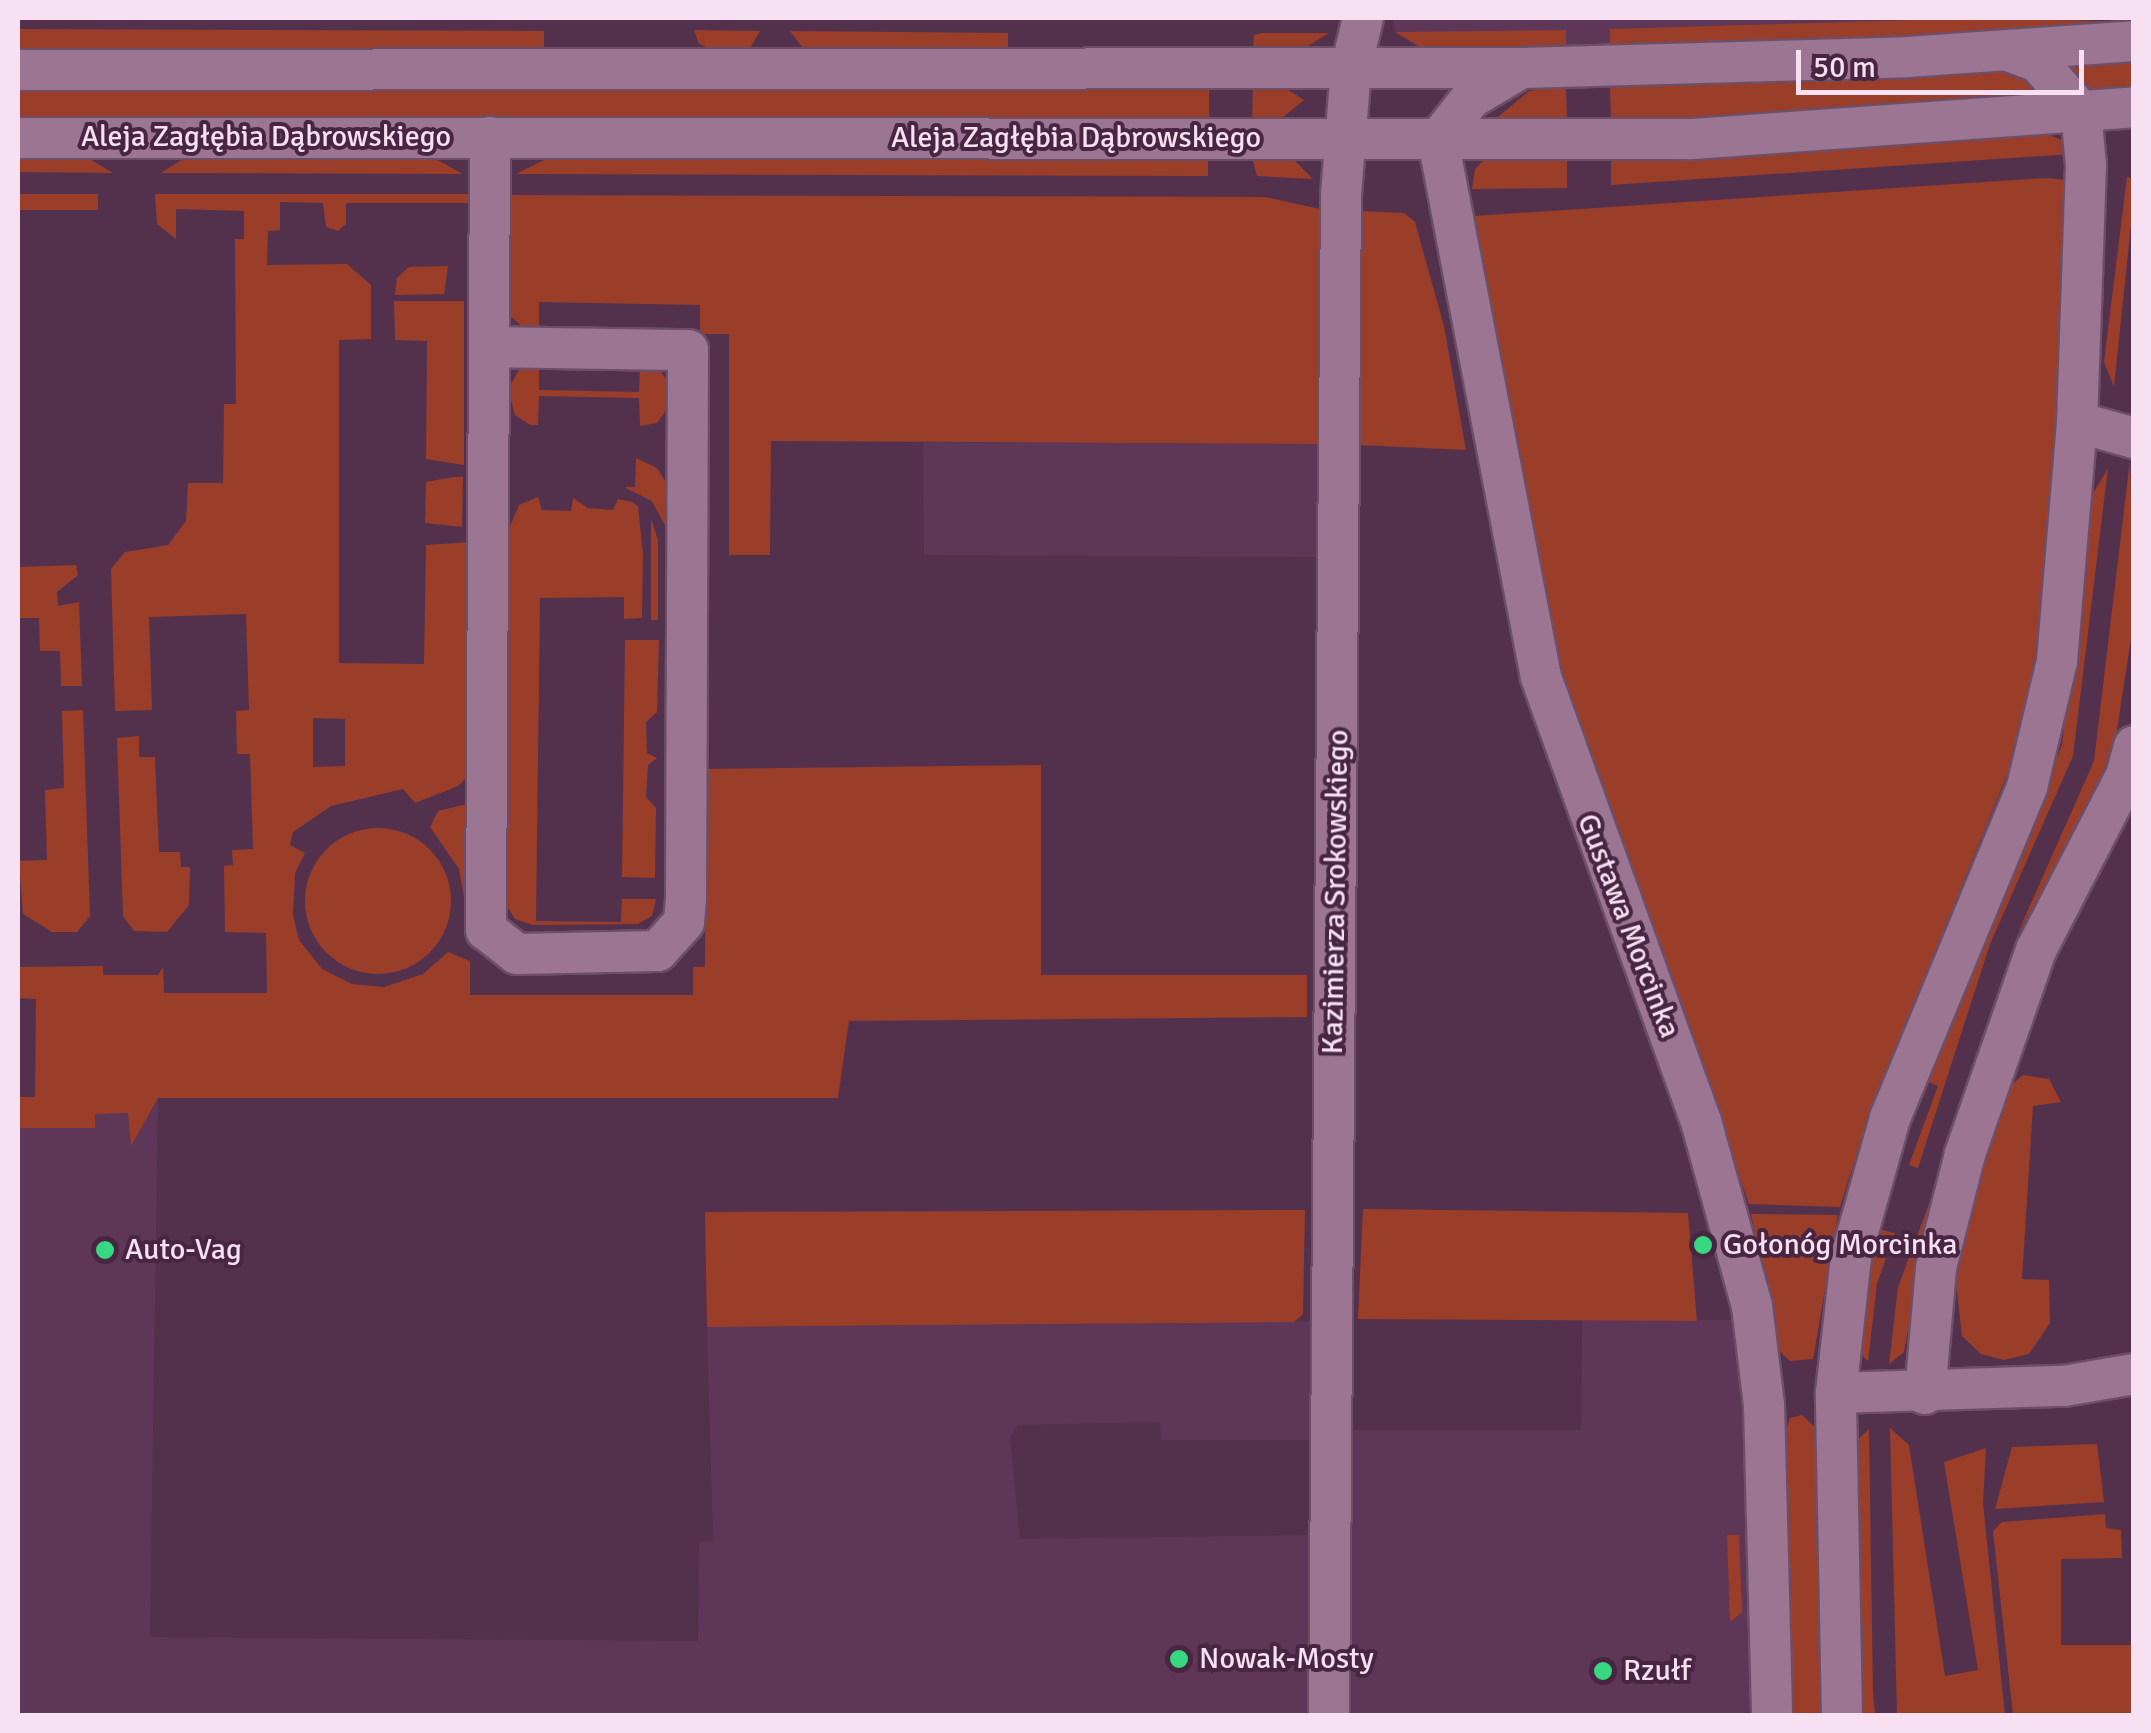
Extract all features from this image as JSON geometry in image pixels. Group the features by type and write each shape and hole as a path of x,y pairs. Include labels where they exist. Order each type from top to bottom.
{"street":[{"name":"Kazimierza Srokowskiego","path":"1329,1716 1342,140 1351,68 1363,18"},
{"path":"18,70 1522,68 2008,52 2134,41"},
{"path":"1842,1716 1836,1394 1848,1273 1878,1150 2043,736 2056,661 2078,422 2086,165 2081,112 2038,62 2008,52"},
{"path":"1438,140 1470,98 1522,68"},
{"name":"Aleja Zagłębia Dąbrowskiego","path":"18,138 1438,140 1771,136 2134,107"},
{"path":"490,137 490,346 484,476 486,930 516,954 658,951 684,922 686,900 688,350 490,346"},
{"name":"Gustawa Morcinka","path":"1438,140 1516,574 1541,676 1701,1121 1752,1306 1764,1404 1772,1716"},
{"path":"2078,422 2134,438"},
{"path":"1926,1394 1936,1268 1964,1154 2036,950 2133,755"},
{"path":"1836,1394 1926,1394 2064,1386 2134,1374"}],"shaded area":[{"path":"1392,18 2133,18 1611,47 1420,47 1395,32"},
{"path":"1981,18 2133,22 1960,35 1610,47 1610,29"},
{"path":"18,29 544,31 544,49 18,52"},
{"path":"694,30 760,31 751,47 711,49 699,44"},
{"path":"1566,30 1566,48 1420,47 1395,32"},
{"path":"790,31 1008,33 1008,49 803,48"},
{"path":"1329,33 1306,47 1253,49 1254,35"},
{"path":"2133,59 2133,89 2080,94 2067,68"},
{"path":"1998,70 2019,74 2047,93 1794,116 1611,123 1610,85"},
{"path":"18,86 1209,86 1209,121 18,121"},
{"path":"1253,86 1285,88 1304,100 1282,118 1252,120"},
{"path":"1566,86 1567,122 1493,121 1529,91"},
{"path":"2047,134 2062,140 2071,154 1611,185 1611,159 1792,154"},
{"path":"430,156 463,174 161,173 186,157"},
{"path":"18,157 88,158 113,173 18,172"},
{"path":"548,158 1208,158 1208,176 516,174"},
{"path":"1252,158 1295,161 1313,179 1257,176"},
{"path":"1567,160 1567,188 1472,189 1475,169 1483,161"},
{"path":"2127,177 2133,179 2133,205 2114,387 2104,362"},
{"path":"2046,178 2076,181 2077,198 2037,644 2018,747 1870,1112 1840,1207 1749,1204 1570,701 1551,632 1474,216"},
{"path":"18,194 98,194 98,210 18,210"},
{"path":"155,194 472,194 473,203 346,203 346,224 338,231 326,227 323,203 280,202 280,230 268,231 267,265 347,264 371,285 371,339 339,340 339,663 424,664 426,545 471,542 471,773 458,786 415,803 403,789 331,806 293,832 290,845 305,853 295,873 293,915 299,940 322,969 352,984 384,987 423,974 448,952 470,961 470,995 693,995 693,967 705,967 706,769 1041,765 1041,975 1307,975 1307,1017 849,1021 838,1098 158,1098 131,1146 128,1113 95,1114 95,1128 18,1128 18,1097 35,1097 36,999 18,998 18,967 103,966 103,975 158,975 163,967 164,993 267,993 266,933 225,932 224,866 233,865 232,850 253,849 250,754 237,754 236,711 249,710 246,614 149,617 152,710 115,711 111,569 125,552 168,545 186,521 188,483 223,483 224,404 236,404 235,239 244,239 244,211 176,209 176,239 157,224","holes":["313,718 345,719 345,766 313,767"]},
{"path":"508,195 1265,197 1320,209 1320,444 771,441 770,555 729,555 729,334 700,334 700,305 539,302 539,331 523,327 509,315"},
{"path":"1361,211 1404,213 1415,222 1444,326 1466,450 1358,445"},
{"path":"448,266 444,294 395,295 397,278 409,267"},
{"path":"394,301 464,301 464,465 426,459 427,341 395,340"},
{"path":"539,363 539,390 639,392 640,365 657,367 668,381 669,406 657,423 640,426 639,398 539,396 538,425 530,425 515,415 508,389 519,370"},
{"path":"923,442 1320,444 1320,557 924,555"},
{"path":"636,458 657,468 668,486 670,535 652,501 624,487 635,487"},
{"path":"2130,460 2134,619 2116,736 2107,773 2016,937 2094,761"},
{"path":"2108,468 2073,756 1990,944 1918,1168 1909,1165 1938,1086 1926,1081 2062,745 2091,497"},
{"path":"463,477 462,527 425,523 426,482"},
{"path":"538,497 542,510 571,511 573,498 588,508 613,510 618,499 632,502 638,506 643,554 642,618 624,619 624,597 540,598 536,921 621,922 622,899 656,899 652,916 638,924 533,925 515,919 507,906 509,529 519,505"},
{"path":"651,519 658,540 658,620 651,620"},
{"path":"76,565 78,575 57,592 58,606 79,602 82,686 61,686 60,651 40,651 39,618 18,618 18,567"},
{"path":"625,640 659,640 657,712 646,722 647,753 657,758 648,765 646,797 656,808 655,878 622,877"},
{"path":"83,710 90,916 77,932 52,932 23,914 19,861 47,860 45,790 64,788 62,711"},
{"path":"139,736 139,757 155,757 159,852 180,852 181,867 190,867 189,905 167,932 134,931 123,916 117,738"},
{"path":"471,803 467,914 459,869 430,827 438,811"},
{"path":"378,828 406,833 430,849 446,873 451,901 446,929 430,953 406,969 378,974 350,969 326,953 310,929 305,901 310,873 326,849 350,833"},
{"path":"2023,1075 2049,1079 2061,1102 2033,1106 2022,1279 2049,1280 2050,1323 2029,1354 2004,1360 1981,1354 1962,1336 1956,1282 1981,1169 2008,1088"},
{"path":"18,1098 158,1098 150,1637 698,1641 699,1542 713,1541 707,1327 1314,1321 1313,1440 1161,1440 1160,1422 1018,1425 1010,1436 1020,1539 1313,1535 1310,1715 18,1716"},
{"path":"1932,1196 1904,1352 1889,1364 1898,1287"},
{"path":"1363,1209 1688,1213 1697,1321 1358,1319"},
{"path":"1305,1210 1303,1314 1294,1322 707,1327 705,1212"},
{"path":"1751,1214 1838,1215 1813,1359 1790,1361 1780,1352"},
{"path":"1877,1229 1895,1233 1877,1284 1868,1361 1859,1352"},
{"path":"1582,1320 1734,1320 1745,1425 1752,1715 1347,1716 1349,1430 1581,1430"},
{"path":"1802,1415 1815,1427 1822,1715 1793,1715 1786,1430 1790,1418"},
{"path":"1890,1428 1909,1445 1945,1676 1978,1670 1944,1462 1986,1448 1983,1503 2005,1715 1897,1715"},
{"path":"1869,1429 1875,1715 1863,1715 1856,1441"},
{"path":"2097,1444 2104,1502 1995,1509 2012,1447"},
{"path":"2105,1514 2106,1528 2121,1530 2122,1558 2061,1559 2061,1645 2133,1645 2133,1715 2013,1715 1993,1531 2002,1522"},
{"path":"1727,1535 1739,1535 1742,1612 1730,1622"}],"place":[{"name":"Gołonóg Morcinka","path":"1703,1245"},
{"name":"Auto-Vag","path":"105,1250"},
{"name":"Nowak-Mosty","path":"1179,1659"},
{"name":"Rzułf","path":"1603,1671"}]}
